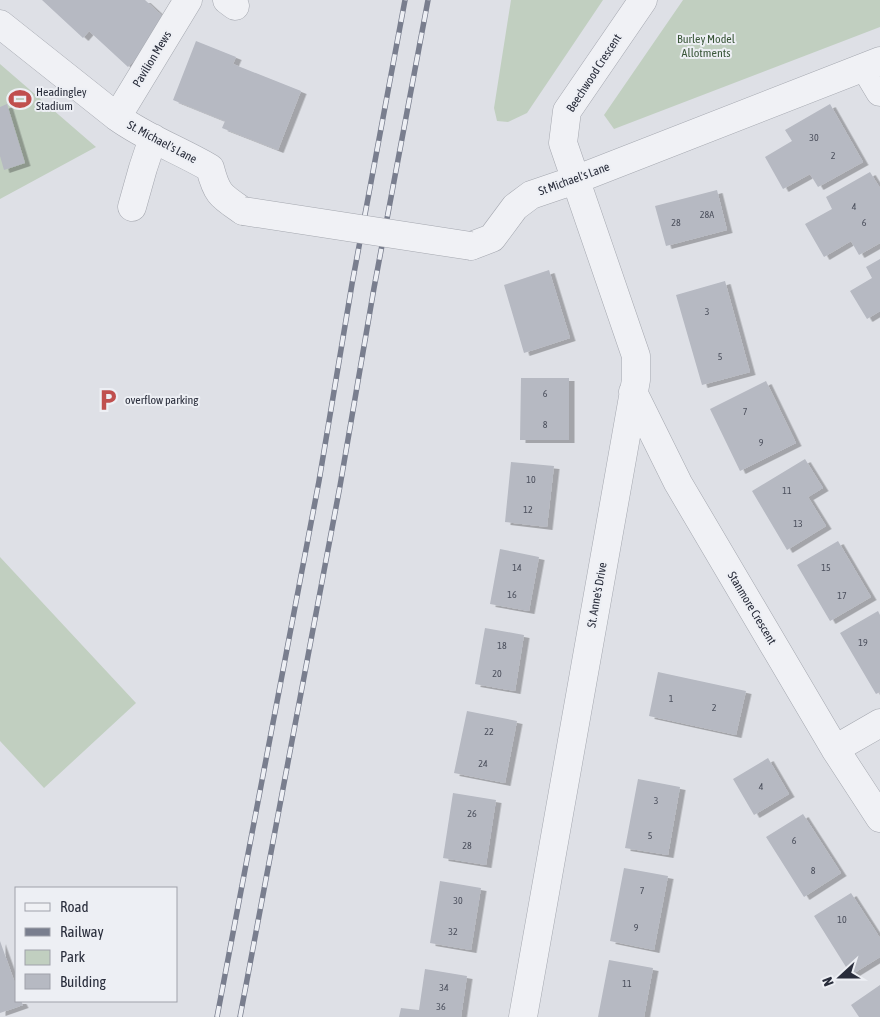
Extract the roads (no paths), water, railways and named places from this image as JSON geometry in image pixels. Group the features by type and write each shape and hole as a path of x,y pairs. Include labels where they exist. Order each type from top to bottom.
{"street":[{"name":"Pavilion Mews","path":"117,117 188,0"},
{"name":"Beechwood Crescent","path":"575,180 563,143 567,111 643,0"},
{"name":"St. Michael's Lane","path":"0,24 117,117 136,130 210,168 214,184 220,196 243,211"},
{"name":"St Michael's Lane","path":"243,211 471,246 492,238 515,207 531,195 575,180 872,64"},
{"path":"872,64 880,92"},
{"path":"132,207 142,168 153,138"},
{"name":"St. Anne's Drive","path":"523,1017 636,380 636,356 575,180"},
{"name":"Stanmore Crescent","path":"633,392 678,483 835,749 880,818"},
{"path":"835,749 880,723"}],"railway":[{"path":"217,1017 319,481 352,284 405,0"},
{"path":"240,1017 340,486 374,288 428,0"}],"place":[{"name":"Headingley Stadium","path":"20,99"},
{"name":"overflow parking","path":"108,400"}],"park label":[{"name":"Burley Model Allotments","path":"706,46"}]}
